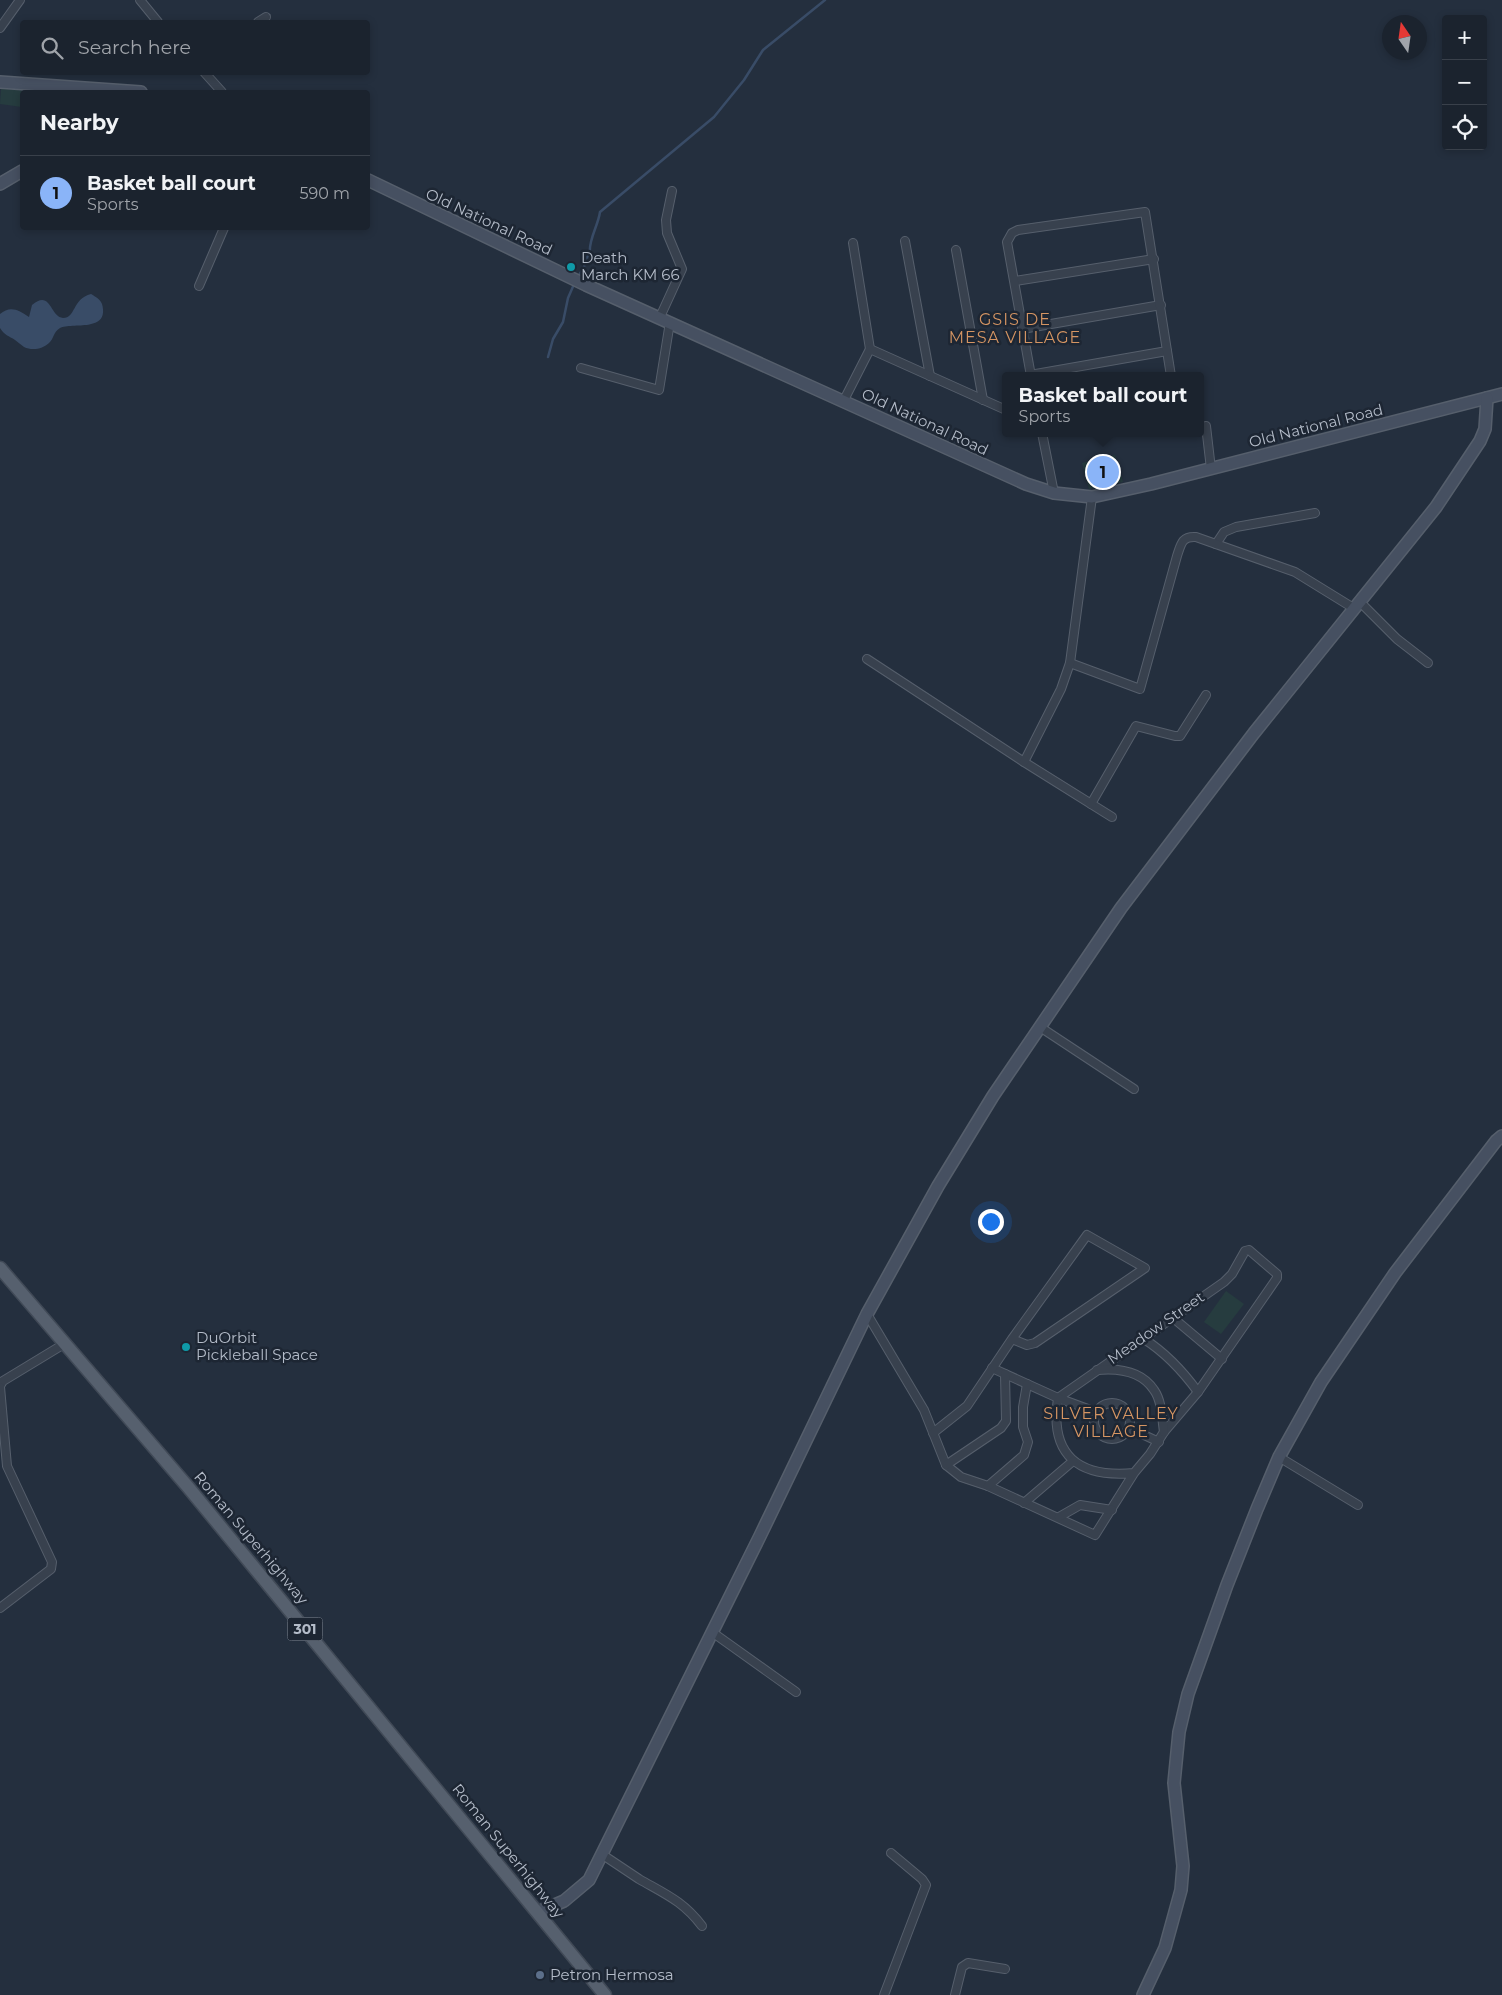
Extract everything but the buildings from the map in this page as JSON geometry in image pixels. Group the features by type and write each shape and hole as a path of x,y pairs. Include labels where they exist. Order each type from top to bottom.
{"main road":[{"name":"Roman Superhighway","path":"0,1268 188,1487 605,1995"}],"street":[{"path":"0,28 20,0"},
{"path":"140,0 156,20"},
{"path":"261,20 266,17"},
{"path":"207,75 220,90"},
{"path":"0,82 113,90"},
{"path":"0,184 20,171"},
{"name":"Old National Road","path":"370,181 586,285 844,400 986,467 1054,493 1092,497 1211,469 1502,394"},
{"path":"581,368 659,390 665,319 682,269 667,233 666,220 672,191"},
{"path":"1030,372 1007,242 1009,238 1018,230 1145,212 1171,372"},
{"path":"199,286 223,230"},
{"path":"905,241 930,376"},
{"path":"844,400 870,349 853,243"},
{"path":"956,250 983,400"},
{"path":"1015,282 1154,259"},
{"path":"1022,329 1161,305"},
{"path":"870,349 1002,408"},
{"path":"1048,372 1167,351"},
{"path":"538,1912 575,1894 589,1880 603,1855 867,1314 938,1186 993,1096 1121,908 1254,733 1436,507 1480,441 1485,429 1486,398"},
{"path":"1206,426 1211,469"},
{"path":"1043,437 1054,493"},
{"path":"1024,762 1061,689 1070,662 1092,497"},
{"path":"1216,544 1224,532 1236,527 1315,512"},
{"path":"1070,662 1140,689 1177,556 1183,540 1189,536 1295,572 1358,605 1428,663"},
{"path":"867,659 1112,817"},
{"path":"1091,804 1136,726 1180,736 1206,695"},
{"path":"1040,1027 1134,1089"},
{"path":"1144,1995 1165,1948 1181,1890 1183,1866 1174,1783 1179,1732 1188,1694 1227,1585 1279,1457 1321,1382 1390,1281 1500,1141"},
{"path":"932,1433 967,1406 1012,1339 1086,1235 1145,1268 1035,1343 1027,1345 1012,1339"},
{"name":"Meadow Street","path":"1058,1398 1095,1370 1144,1339 1172,1317 1224,1282 1232,1274 1247,1250 1277,1274 1277,1278 1222,1359"},
{"path":"867,1314 924,1410 946,1465 961,1477 988,1486 1095,1535 1134,1473 1222,1359 1172,1317"},
{"path":"1144,1339 1160,1349 1175,1363 1198,1392"},
{"path":"0,1608 51,1569 52,1562 8,1466 0,1386 3,1381 64,1344"},
{"path":"992,1368 1058,1398 1096,1412"},
{"path":"1095,1370 1115,1368 1129,1371 1143,1379 1155,1390 1159,1401 1164,1432"},
{"path":"946,1465 1001,1428 1006,1421 1005,1374"},
{"path":"988,1486 1024,1454 1028,1442 1022,1427 1027,1384"},
{"path":"1058,1398 1055,1418 1057,1435 1062,1448 1073,1461 1099,1471 1120,1474 1134,1473"},
{"path":"1111,1403 1122,1406 1129,1416 1129,1428 1121,1437 1104,1438 1099,1434 1094,1424 1096,1412 1105,1404 1111,1403"},
{"path":"1129,1428 1159,1442"},
{"path":"1279,1457 1358,1505"},
{"path":"1024,1502 1073,1461"},
{"path":"1059,1517 1080,1505 1112,1510"},
{"path":"712,1632 796,1692"},
{"path":"884,1995 926,1885 922,1879 891,1853"},
{"path":"603,1855 641,1880 667,1893 688,1909 702,1926"},
{"path":"955,1995 962,1967 968,1963 1005,1969"}],"green space":[{"path":"1,88 20,90 20,107 0,104"},
{"path":"1115,455 1123,482 1089,489 1082,463"},
{"path":"1226,1291 1244,1304 1221,1334 1204,1322"}],"water":[{"path":"91,294 99,299 102,304 103,313 100,319 89,325 60,328 56,331 51,341 41,348 30,349 24,347 5,334 0,328 0,314 4,311 11,309 29,317 32,305 43,300 50,305 55,313 63,318 70,315 80,300"}],"waterway":[{"path":"578,277 590,253 590,244 600,212 714,117 744,80 763,50 825,0"},
{"path":"548,357 553,339 563,322 568,298 575,282"}],"place":[{"name":"Death March KM 66","path":"571,267"},
{"name":"Basket ball court","path":"1103,472"},
{"name":"DuOrbit Pickleball Space","path":"186,1347"},
{"name":"Petron Hermosa","path":"540,1975"}],"district":[{"name":"GSIS DE MESA VILLAGE","path":"1015,328"},
{"name":"SILVER VALLEY VILLAGE","path":"1111,1422"}]}
